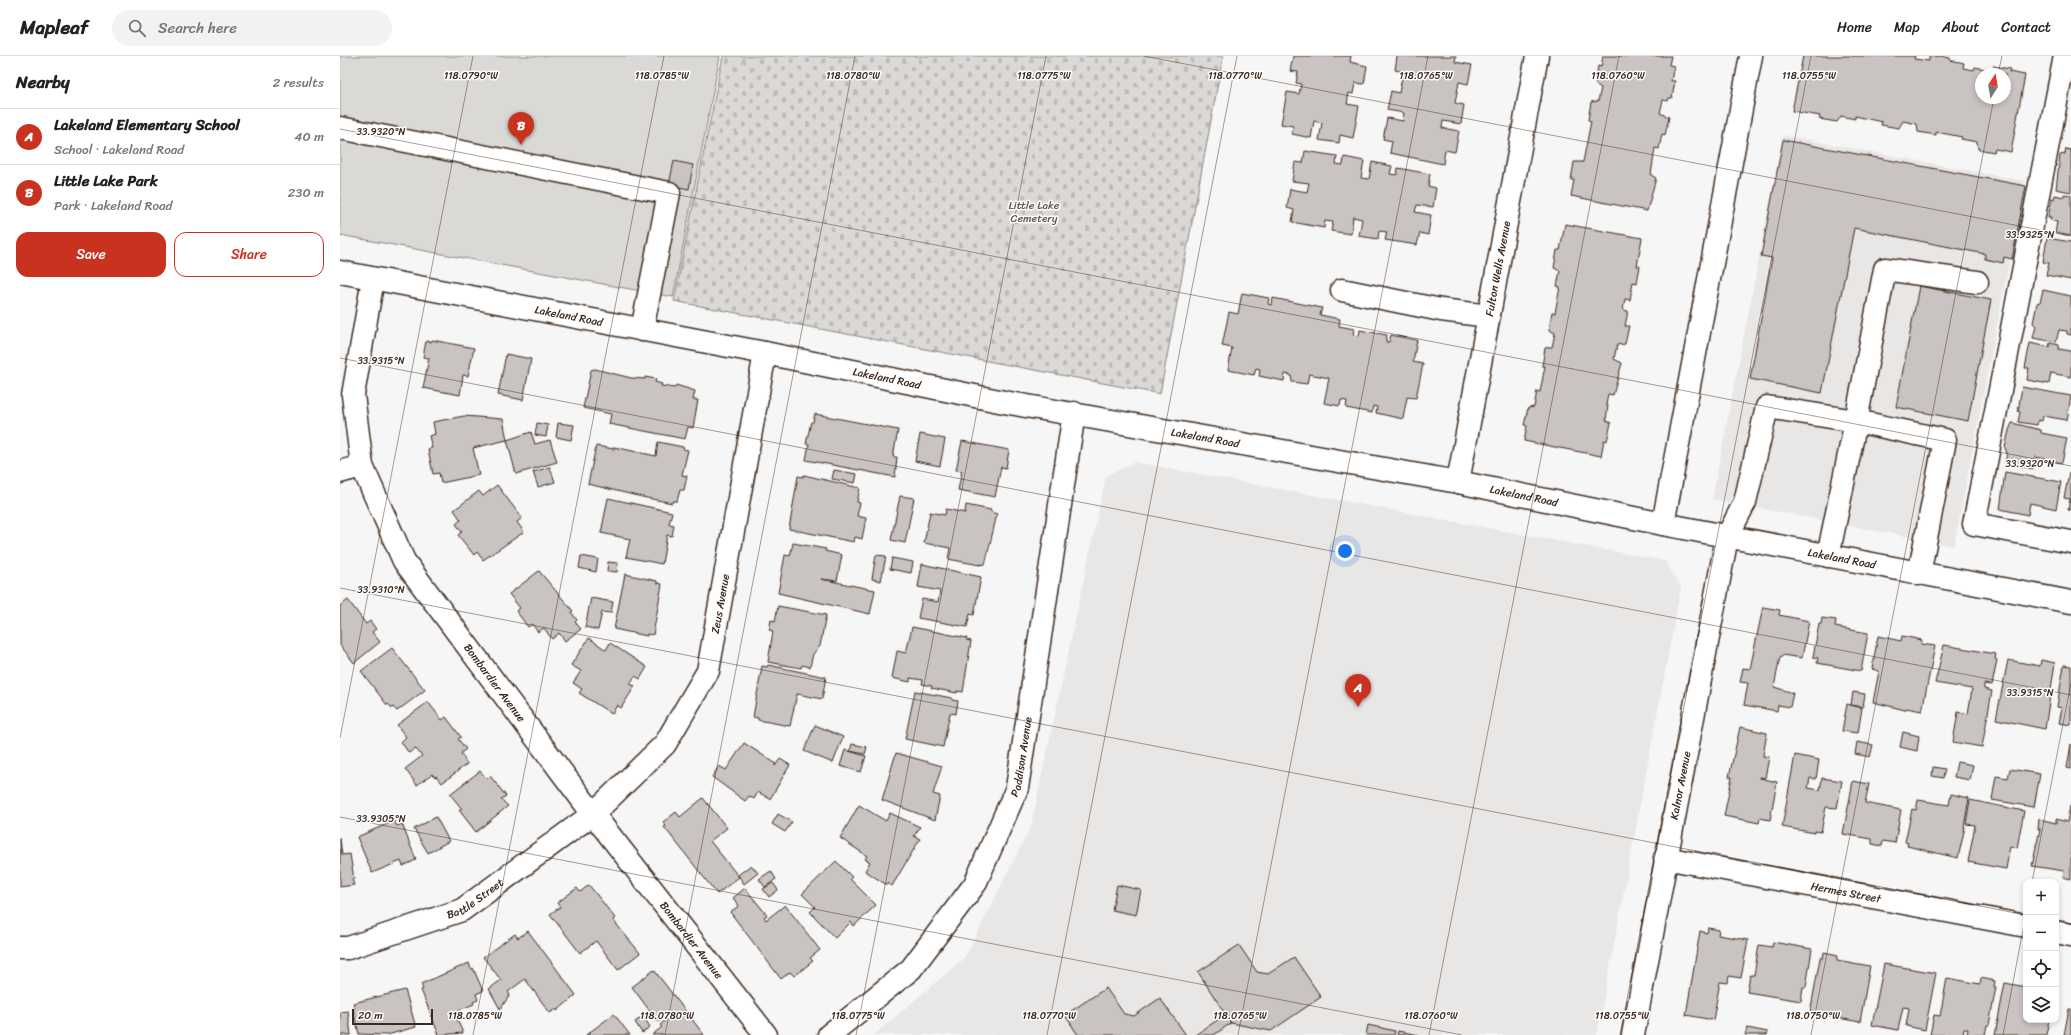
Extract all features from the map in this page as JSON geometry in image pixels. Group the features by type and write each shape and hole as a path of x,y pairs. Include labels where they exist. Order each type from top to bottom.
{"street":[{"name":"Fulton Wells Avenue","path":"1458,482 1538,56"},
{"path":"1663,524 1751,56"},
{"path":"2065,56 1974,524 2071,542"},
{"path":"340,128 669,192 642,330"},
{"path":"1828,556 1885,269 1977,282"},
{"name":"Lakeland Road","path":"340,272 765,353 1004,402 1074,413 1458,482 1727,537 2071,602"},
{"name":"Bombardier Avenue","path":"373,279 353,395 362,466 404,561 593,814 766,1035"},
{"path":"1342,290 1441,310 1489,316"},
{"name":"Zeus Avenue","path":"593,814 664,744 708,671 765,353"},
{"name":"Kalnor Avenue","path":"1633,1035 1665,858 1727,537 1745,502 1767,407 1856,421"},
{"name":"Paddison Avenue","path":"829,1035 911,969 975,884 1016,788 1074,413"},
{"path":"1856,421 1945,440 1919,574"},
{"path":"340,472 362,466"},
{"name":"Battle Street","path":"340,948 348,948 462,910 593,814"},
{"name":"Hermes Street","path":"1665,858 2023,925"},
{"path":"2059,933 2071,935"}],"shaded area":[{"path":"1783,135 2025,181 1954,546 1712,499"},
{"path":"1135,462 1665,561 1681,587 1597,1035 874,1035 965,957 1031,826 1106,476"}],"green space":[{"path":"340,56 720,56 673,297 340,235"},
{"name":"Little Lake Cemetery","path":"723,56 1223,56 1160,394 674,301"}],"building":[{"path":"1293,56 1351,56 1350,62 1367,66 1364,84 1355,83 1353,94 1349,93 1347,104 1359,106 1353,138 1340,135 1339,143 1319,140 1322,123 1314,121 1311,138 1292,134 1293,126 1281,124 1287,92 1299,94 1301,84 1296,83 1298,72 1290,71"},
{"path":"1397,56 1456,56 1455,62 1472,65 1468,84 1459,82 1455,103 1464,105 1461,124 1443,121 1442,128 1459,131 1455,152 1445,150 1443,164 1390,153 1392,141 1383,139 1387,118 1403,121 1404,113 1387,110 1391,91 1399,93 1403,72 1395,70"},
{"path":"1603,56 1671,56 1669,65 1674,66 1671,81 1675,81 1672,98 1669,98 1668,101 1663,100 1660,113 1669,117 1665,135 1662,134 1659,149 1655,148 1651,175 1656,178 1647,211 1571,196 1574,180 1571,180 1574,162 1583,162 1591,121 1588,120 1591,102 1598,101 1601,88 1595,84 1598,66 1601,67"},
{"path":"1803,56 1915,56 1914,59 1929,61 1929,57 1941,56 1950,58 1950,60 1964,63 1963,68 1974,70 1975,67 1980,68 1975,68 1975,104 2011,104 2011,72 2025,75 2011,152 1995,149 1994,152 1978,149 1977,142 1961,139 1962,137 1936,132 1936,135 1918,132 1917,124 1903,121 1899,128 1881,125 1882,122 1855,116 1855,119 1841,116 1837,122 1819,119 1820,116 1792,111"},
{"path":"1993,66 2004,68 1992,68"},
{"path":"1783,140 2026,186 2012,259 2004,257 2003,263 1985,259 1985,254 1854,228 1822,393 1750,379 1772,258 1761,256"},
{"path":"2066,149 2071,150 2071,192 2056,189 2060,155 2065,154"},
{"path":"1305,151 1337,156 1336,164 1343,165 1344,157 1364,161 1361,178 1369,179 1372,162 1392,166 1390,174 1397,175 1398,168 1430,174 1428,186 1436,188 1433,207 1417,205 1415,212 1431,215 1428,235 1420,233 1417,245 1385,240 1387,232 1379,231 1378,239 1359,236 1362,219 1353,217 1351,234 1331,231 1333,222 1325,221 1324,228 1292,222 1294,210 1287,208 1290,189 1307,192 1309,183 1292,181 1295,162 1303,163"},
{"path":"674,161 693,165 689,189 669,185"},
{"path":"2064,194 2071,195 2071,236 2055,233 2057,222 2050,220 2051,217 2048,217 2052,198 2054,199 2055,195 2064,197"},
{"path":"1565,224 1642,238 1637,266 1640,266 1637,283 1633,282 1630,300 1625,299 1623,310 1628,311 1625,326 1629,326 1625,344 1617,345 1614,359 1622,363 1613,395 1608,394 1606,420 1611,423 1607,441 1604,440 1601,456 1524,441 1527,426 1524,425 1528,408 1534,407 1537,391 1540,392 1545,366 1542,366 1545,348 1552,347 1555,333 1549,330 1552,312 1555,313 1560,287 1557,286 1560,271 1554,268 1557,250 1560,250"},
{"path":"2047,238 2071,242 2071,280 2046,275 2049,263 2043,262"},
{"path":"1919,286 1991,300 1968,421 1896,407"},
{"path":"2043,290 2071,296 2071,335 2067,334 2067,331 2059,330 2056,342 2033,338 2036,326 2033,323 2037,303 2040,302"},
{"path":"1242,293 1269,298 1268,304 1272,305 1273,298 1322,308 1320,315 1340,319 1339,326 1354,329 1353,335 1359,336 1360,330 1387,335 1386,342 1389,342 1391,335 1417,340 1413,362 1423,364 1416,398 1407,397 1403,419 1376,413 1377,407 1373,406 1372,413 1346,408 1347,401 1341,400 1340,406 1324,403 1329,378 1309,374 1307,384 1292,382 1291,375 1285,374 1284,381 1259,376 1260,369 1256,368 1254,375 1228,370 1232,348 1222,346 1229,312 1238,314"},
{"path":"432,340 474,348 468,376 463,375 460,395 423,388 429,358 423,357 426,341 431,342"},
{"path":"2030,343 2049,347 2050,343 2059,345 2059,349 2071,351 2071,377 2051,373 2049,384 2027,380 2029,368 2025,368"},
{"path":"506,354 531,359 523,400 498,395"},
{"path":"595,369 631,378 645,379 645,377 656,379 655,382 662,384 661,386 675,388 676,385 695,391 693,400 698,400 693,428 688,427 685,439 609,424 611,414 583,408 591,370"},
{"path":"2022,387 2071,396 2067,420 2043,416 2042,421 2038,420 2037,425 2018,422 2020,412 2018,411"},
{"path":"815,414 898,430 893,457 897,457 895,477 806,460 809,444 806,444 811,422 813,422"},
{"path":"464,416 503,419 507,440 473,448 479,475 441,483 439,473 433,474 428,449 432,448 429,436 435,434 433,422"},
{"path":"537,423 548,425 546,437 535,435"},
{"path":"558,423 574,425 571,440 556,437"},
{"path":"2012,423 2041,430 2041,433 2067,438 2062,463 2035,457 2033,469 2005,463 2007,453 2005,448"},
{"path":"531,432 535,444 550,440 557,462 516,474 507,440"},
{"path":"920,434 945,439 940,466 915,461"},
{"path":"962,441 1009,450 1006,468 1001,467 995,497 958,490 962,471 956,470"},
{"path":"658,442 683,447 683,449 688,450 682,475 687,476 684,490 680,490 677,501 673,501 672,503 588,484 596,446 614,449 614,447 656,456"},
{"path":"550,467 555,482 538,487 533,472"},
{"path":"834,470 857,474 855,483 832,479"},
{"path":"2005,472 2061,482 2056,509 2030,503 2028,515 2000,509"},
{"path":"2069,473 2071,474 2071,510 2068,510 2070,499 2064,498"},
{"path":"804,475 860,488 857,502 860,503 857,516 866,518 862,539 855,537 854,542 789,529 798,476 803,477"},
{"path":"497,485 522,518 517,522 524,532 483,560 477,552 474,555 458,535 462,532 456,524 461,520 454,510 479,491 483,496"},
{"path":"900,496 914,498 905,543 891,540"},
{"path":"608,498 672,512 669,524 674,525 672,536 667,535 662,564 626,557 630,539 601,533"},
{"path":"966,505 991,510 991,512 997,514 985,565 948,559 950,548 924,543 930,512 945,515 946,509 965,513"},
{"path":"793,543 826,549 825,551 842,555 837,581 821,579 875,590 870,614 778,593 785,555 790,556"},
{"path":"876,555 886,556 881,581 872,579"},
{"path":"581,556 598,559 596,572 579,568"},
{"path":"892,558 913,562 911,573 890,569"},
{"path":"608,562 618,563 617,572 607,571"},
{"path":"922,564 981,577 974,615 970,614 967,627 918,618 922,599 938,602 940,591 918,587"},
{"path":"539,571 573,611 571,612 577,620 575,622 581,629 565,641 559,633 552,639 544,628 538,632 532,624 528,627 516,611 520,608 509,594"},
{"path":"625,574 657,581 657,583 662,584 653,635 647,634 647,636 614,629"},
{"path":"591,598 613,602 611,613 602,612 598,630 585,627"},
{"path":"348,600 366,624 370,621 376,629 372,632 380,642 354,663 340,645 340,606"},
{"path":"778,606 826,615 820,646 813,654 810,667 802,665 801,668 768,662 773,631 769,630 771,620 775,621"},
{"path":"1763,607 1780,610 1779,615 1809,621 1802,658 1782,655 1782,657 1780,657 1774,687 1793,693 1790,707 1778,705 1777,711 1744,705 1748,683 1740,682 1743,668 1750,669"},
{"path":"1822,618 1836,620 1835,627 1868,633 1861,671 1817,663 1818,658 1813,657 1819,624 1821,624"},
{"path":"912,627 967,638 966,640 971,641 963,692 957,691 957,693 931,688 932,686 922,684 923,680 910,678 910,682 892,678 897,651 906,653"},
{"path":"1878,636 1901,641 1902,636 1922,640 1921,644 1935,646 1922,711 1906,708 1905,710 1873,702 1879,671 1872,669"},
{"path":"589,638 606,650 610,643 647,667 640,679 635,676 630,684 635,686 621,708 617,705 612,714 579,693 582,689 573,683 581,671 571,665"},
{"path":"1944,645 1996,654 1995,659 1997,660 1992,685 1984,684 1984,689 1992,691 1982,747 1953,742 1958,712 1968,714 1972,689 1935,683"},
{"path":"392,648 425,690 397,711 388,704 387,705 361,671"},
{"path":"2008,660 2040,666 2041,660 2055,663 2045,729 1996,719"},
{"path":"768,665 826,677 822,699 797,694 790,726 758,720 758,718 753,717 762,666 767,667"},
{"path":"2064,665 2071,666 2071,725 2059,723 2062,708 2057,707"},
{"path":"915,691 952,698 952,700 958,701 956,714 950,713 943,747 905,739"},
{"path":"1853,692 1865,694 1863,707 1851,705"},
{"path":"428,702 442,720 446,717 461,737 458,739 466,749 461,753 467,764 442,783 432,774 417,785 405,769 422,756 415,748 409,753 401,742 406,737 397,725"},
{"path":"1847,704 1862,708 1858,733 1842,731"},
{"path":"815,725 843,737 833,763 804,751"},
{"path":"1740,727 1767,733 1763,756 1769,757 1765,778 1760,778 1777,782 1770,820 1760,818 1759,823 1724,816 1732,777 1729,777"},
{"path":"1903,732 1919,736 1917,751 1900,747"},
{"path":"1857,742 1873,745 1870,757 1855,754"},
{"path":"744,743 775,763 775,766 780,759 790,765 770,799 758,792 754,799 749,796 745,801 712,777 719,766 726,770"},
{"path":"852,744 867,747 865,754 850,751"},
{"path":"2071,744 2071,769 2067,768"},
{"path":"845,750 866,756 861,772 840,766"},
{"path":"896,753 942,766 933,794 940,796 935,820 882,800"},
{"path":"1795,755 1819,760 1816,779 1810,778 1808,788 1820,790 1822,778 1842,781 1837,808 1826,807 1821,832 1815,831 1815,833 1782,827"},
{"path":"1957,762 1973,765 1970,780 1954,777"},
{"path":"1933,767 1945,769 1943,778 1932,776"},
{"path":"2010,769 2040,774 2034,807 1992,800 1996,776 2008,778"},
{"path":"480,771 487,779 490,776 506,796 501,799 508,806 476,832 459,810 462,809 450,794"},
{"path":"1853,781 1869,784 1865,803 1901,810 1895,843 1883,841 1882,846 1872,844 1872,839 1843,834"},
{"path":"1951,794 1969,798 1965,827 1958,858 1907,846 1908,843 1905,842 1912,809 1916,810 1918,800 1949,805"},
{"path":"703,798 727,828 710,841 739,877 717,894 664,827 666,826 663,822 676,812 680,817"},
{"path":"1970,800 2024,811 2017,848 2010,846 2006,869 1968,862 1975,825 1966,824"},
{"path":"859,805 886,821 890,813 920,827 914,836 920,839 892,886 888,883 887,885 865,871 870,862 865,859 867,856 840,838"},
{"path":"2070,806 2071,879 2063,877 2064,871 2032,866 2040,829 2038,829 2039,819 2056,823 2056,819 2067,822"},
{"path":"778,814 792,822 785,832 772,824"},
{"path":"436,817 449,841 428,853 414,829"},
{"path":"394,821 397,826 402,824 416,860 403,866 401,861 372,873 357,837"},
{"path":"340,838 342,855 350,854 354,879 352,879 354,885 340,887"},
{"path":"836,861 852,877 850,879 876,905 854,926 851,922 835,938 810,912 815,907 802,894"},
{"path":"751,865 758,873 744,884 738,875"},
{"path":"771,871 776,879 765,887 759,879"},
{"path":"773,883 778,890 769,897 763,889"},
{"path":"589,885 615,918 613,920 640,953 618,970 596,941 580,953 550,914 560,907 557,903 577,888 580,892"},
{"path":"1117,885 1141,890 1136,915 1112,910"},
{"path":"745,888 767,915 764,917 766,920 785,905 820,950 810,958 813,961 794,976 790,972 781,979 730,912 739,906 733,898"},
{"path":"1708,928 1719,930 1718,935 1748,940 1741,978 1729,976 1728,983 1720,982 1713,1020 1686,1015 1700,931 1707,933"},
{"path":"528,931 576,995 557,1011 556,1009 550,1013 525,979 508,992 510,995 500,1009 489,989 501,980 483,957 515,934 518,938"},
{"path":"1773,942 1812,949 1806,987 1803,987 1801,1001 1747,992 1750,975 1754,975 1759,945 1772,947"},
{"path":"1239,945 1257,972 1268,974 1294,957 1321,997 1271,1031 1231,1023 1198,972"},
{"path":"1824,952 1838,955 1837,960 1870,966 1860,1022 1810,1013 1820,958 1823,958"},
{"path":"469,963 471,969 473,968 483,991 476,994 478,1000 473,1002 474,1004 454,1012 463,1033 439,1035 421,990 423,989 421,984"},
{"path":"1884,964 1936,973 1925,1030 1906,1026 1909,1008 1903,1007 1898,1030 1872,1025"},
{"path":"654,970 704,1035 652,1035 662,1027 660,1025 669,1017 667,1015 658,1022 632,987"},
{"path":"1947,978 1980,984 1981,978 1995,981 1994,987 1996,987 1989,1025 1987,1025 1985,1035 1967,1035 1968,1029 1964,1029 1963,1035 1930,1035 1934,1015 1940,1016"},
{"path":"2005,983 2023,986 2023,1023 2048,1023 2046,1035 1995,1035"},
{"path":"1106,988 1124,1014 1134,1016 1160,998 1186,1035 1078,1035 1065,1015"},
{"path":"405,990 416,1027 387,1035 359,1034 353,1003"},
{"path":"2069,1009 2071,1009 2071,1035 2064,1035"},
{"path":"348,1011 351,1035 340,1035 340,1012"},
{"path":"614,1014 630,1035 586,1035"},
{"path":"1225,1015 1231,1023 1214,1035 1195,1035"},
{"path":"643,1016 650,1027 642,1033 635,1022"},
{"path":"1368,1025 1395,1031 1394,1035 1366,1035"},
{"path":"1747,1028 1768,1032 1767,1035 1745,1035"},
{"path":"1398,1031 1419,1035 1397,1035"}],"place":[{"name":"Little Lake Park","path":"521,145"},
{"name":"Lakeland Elementary School","path":"1358,707"}]}
